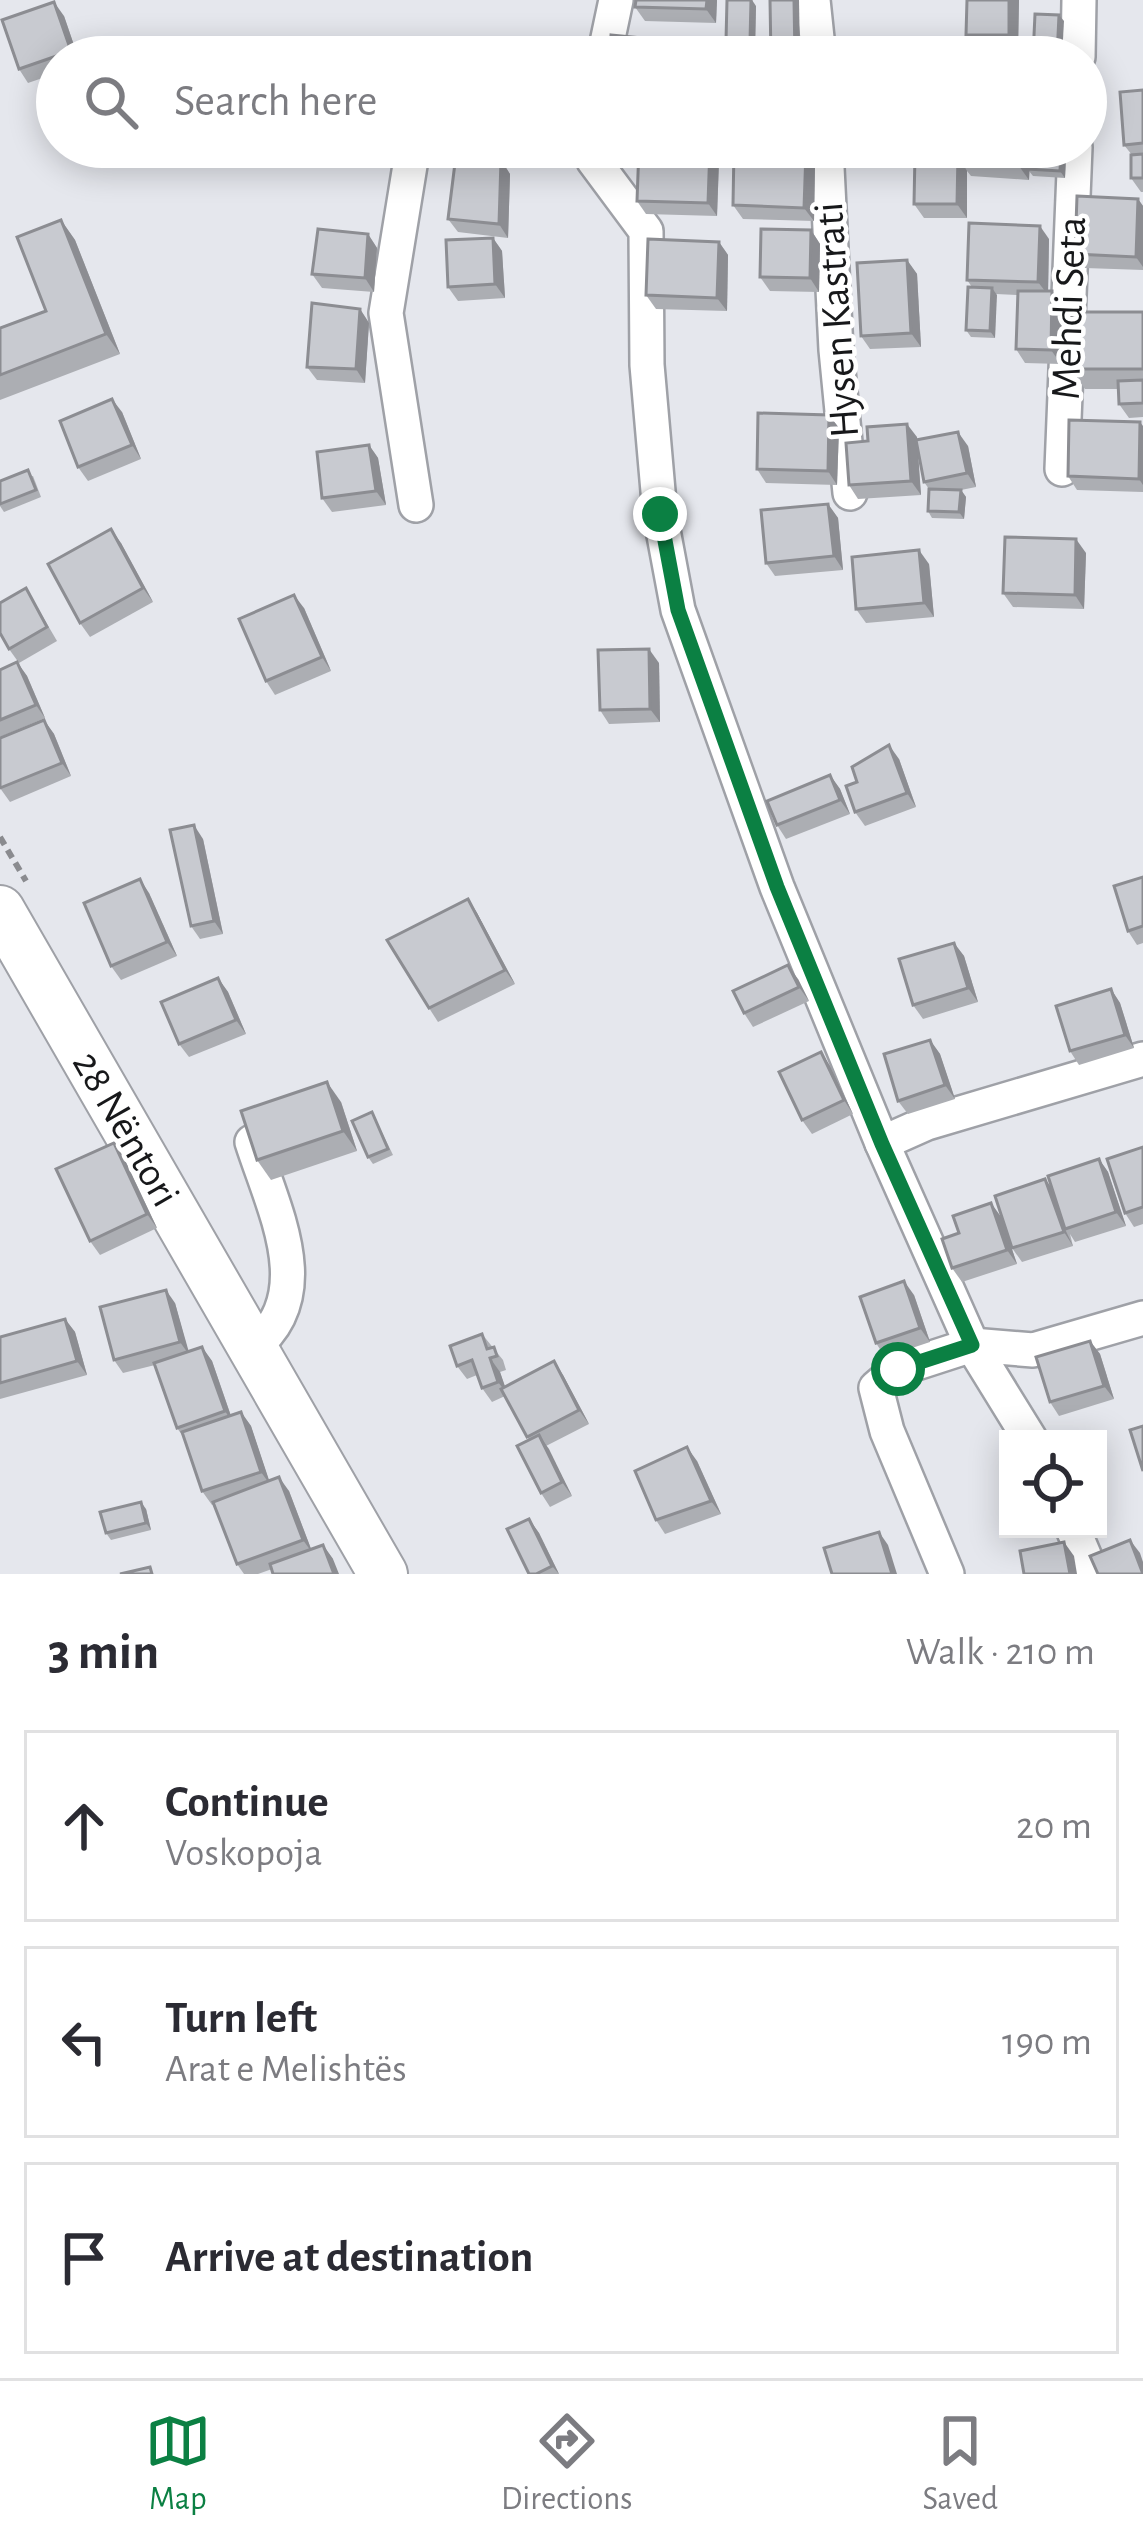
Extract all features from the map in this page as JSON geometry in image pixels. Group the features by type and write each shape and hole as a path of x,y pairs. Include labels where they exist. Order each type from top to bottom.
{"main road":[{"name":"28 Nëntori","path":"0,910 383,1574"}],"street":[{"path":"608,36 616,0"},
{"path":"813,0 817,36"},
{"path":"1078,36 1079,0"},
{"path":"410,168 386,313 416,505"},
{"path":"599,168 646,231 647,365 660,514 678,610 777,887 882,1144 972,1345 1024,1430"},
{"name":"Hysen Kastrati","path":"827,168 836,350 850,493"},
{"name":"Mehdi Seta","path":"1062,469 1074,168"},
{"path":"882,1144 927,1124 1143,1059"},
{"path":"251,1349 282,1318 291,1280 252,1142"},
{"path":"947,1574 887,1431 876,1388 898,1369 972,1345 1033,1350 1143,1318"},
{"path":"1077,1538 1092,1574"}],"building":[{"path":"636,0 707,0 706,9 635,7"},
{"path":"727,0 751,0 750,36 726,36"},
{"path":"770,0 794,0 795,36 771,36"},
{"path":"967,0 1009,0 1009,35 966,35"},
{"path":"54,2 66,36 36,36 36,63 19,69 2,20"},
{"path":"1035,14 1059,15 1058,36 1034,36"},
{"path":"1143,90 1143,143 1124,145 1120,92"},
{"path":"1143,154 1143,178 1131,178 1131,155"},
{"path":"454,168 501,168 499,224 448,219"},
{"path":"638,168 709,168 708,203 637,201"},
{"path":"734,168 805,168 804,208 733,205"},
{"path":"915,168 958,168 957,204 914,204"},
{"path":"1077,196 1138,199 1136,257 1075,254"},
{"path":"61,220 106,334 0,375 0,328 46,311 17,237"},
{"path":"969,223 1040,226 1038,282 967,280"},
{"path":"318,229 368,234 365,278 312,274"},
{"path":"761,229 811,230 810,278 760,277"},
{"path":"493,238 495,284 448,287 446,240"},
{"path":"648,239 719,242 717,298 646,295"},
{"path":"907,260 911,333 861,336 857,263"},
{"path":"968,287 992,288 990,331 966,330"},
{"path":"1018,291 1052,291 1051,350 1016,349"},
{"path":"312,303 360,309 356,369 307,367"},
{"path":"1072,312 1143,312 1143,369 1071,369"},
{"path":"1143,380 1143,403 1119,404 1118,381"},
{"path":"112,399 132,445 78,467 60,421"},
{"path":"758,413 829,415 828,471 757,469"},
{"path":"1069,420 1140,422 1139,479 1068,476"},
{"path":"907,424 911,481 849,485 846,443 868,441 867,427"},
{"path":"958,432 967,473 924,482 916,440"},
{"path":"369,445 376,491 322,498 317,452"},
{"path":"28,470 36,490 0,504 0,481"},
{"path":"929,489 961,490 959,512 928,511"},
{"path":"828,504 834,556 766,563 761,510"},
{"path":"111,529 143,588 80,623 48,564"},
{"path":"1005,537 1076,539 1075,595 1003,593"},
{"path":"919,550 924,603 856,609 852,557"},
{"path":"26,588 47,627 9,649 0,633 0,603"},
{"path":"294,595 322,657 266,681 239,619"},
{"path":"649,649 650,709 600,710 598,650"},
{"path":"17,662 36,705 0,720 0,670"},
{"path":"44,720 62,763 0,788 0,738"},
{"path":"889,745 907,793 855,812 846,786 857,782 852,767"},
{"path":"830,775 840,800 777,825 767,801"},
{"path":"194,825 214,921 191,926 170,830"},
{"path":"1143,877 1143,926 1128,931 1114,886"},
{"path":"140,879 167,942 111,966 84,903"},
{"path":"468,899 505,970 429,1008 387,940"},
{"path":"954,943 968,988 913,1005 899,959"},
{"path":"788,965 799,987 744,1013 733,991"},
{"path":"218,978 236,1020 179,1044 161,1002"},
{"path":"1111,989 1125,1035 1070,1051 1056,1006"},
{"path":"930,1040 945,1085 898,1101 884,1054"},
{"path":"821,1052 844,1100 802,1120 779,1072"},
{"path":"327,1082 343,1131 257,1160 241,1111"},
{"path":"372,1112 388,1149 368,1157 352,1121"},
{"path":"114,1143 147,1214 90,1241 56,1169"},
{"path":"1143,1147 1143,1207 1125,1213 1107,1159"},
{"path":"1099,1159 1116,1212 1065,1229 1048,1176"},
{"path":"1045,1179 1064,1232 1012,1248 995,1196"},
{"path":"991,1203 1007,1250 952,1268 942,1239 959,1233 953,1216"},
{"path":"904,1281 920,1328 876,1343 860,1297"},
{"path":"166,1290 180,1342 114,1360 100,1307"},
{"path":"65,1319 77,1361 0,1383 0,1337"},
{"path":"482,1334 487,1349 494,1347 497,1356 490,1358 498,1382 482,1388 472,1360 457,1366 450,1346"},
{"path":"1090,1341 1104,1386 1050,1402 1036,1357"},
{"path":"202,1347 225,1411 177,1428 154,1363"},
{"path":"554,1361 579,1410 527,1437 501,1389"},
{"path":"241,1412 261,1472 202,1491 182,1432"},
{"path":"1143,1426 1143,1471 1130,1430"},
{"path":"539,1435 562,1482 541,1493 517,1446"},
{"path":"687,1447 711,1501 656,1520 635,1471"},
{"path":"279,1477 303,1540 237,1564 213,1502"},
{"path":"141,1502 146,1523 106,1533 100,1512"},
{"path":"529,1519 552,1566 536,1574 529,1574 507,1529"},
{"path":"879,1532 892,1574 832,1574 824,1548"},
{"path":"1130,1540 1143,1574 1098,1574 1090,1556"},
{"path":"1064,1542 1070,1574 1024,1574 1020,1551"},
{"path":"323,1545 334,1574 273,1574 270,1564"},
{"path":"150,1567 152,1574 120,1574"}],"route":[{"path":"660,514 678,610 777,887 882,1144 972,1345 898,1369"}]}
